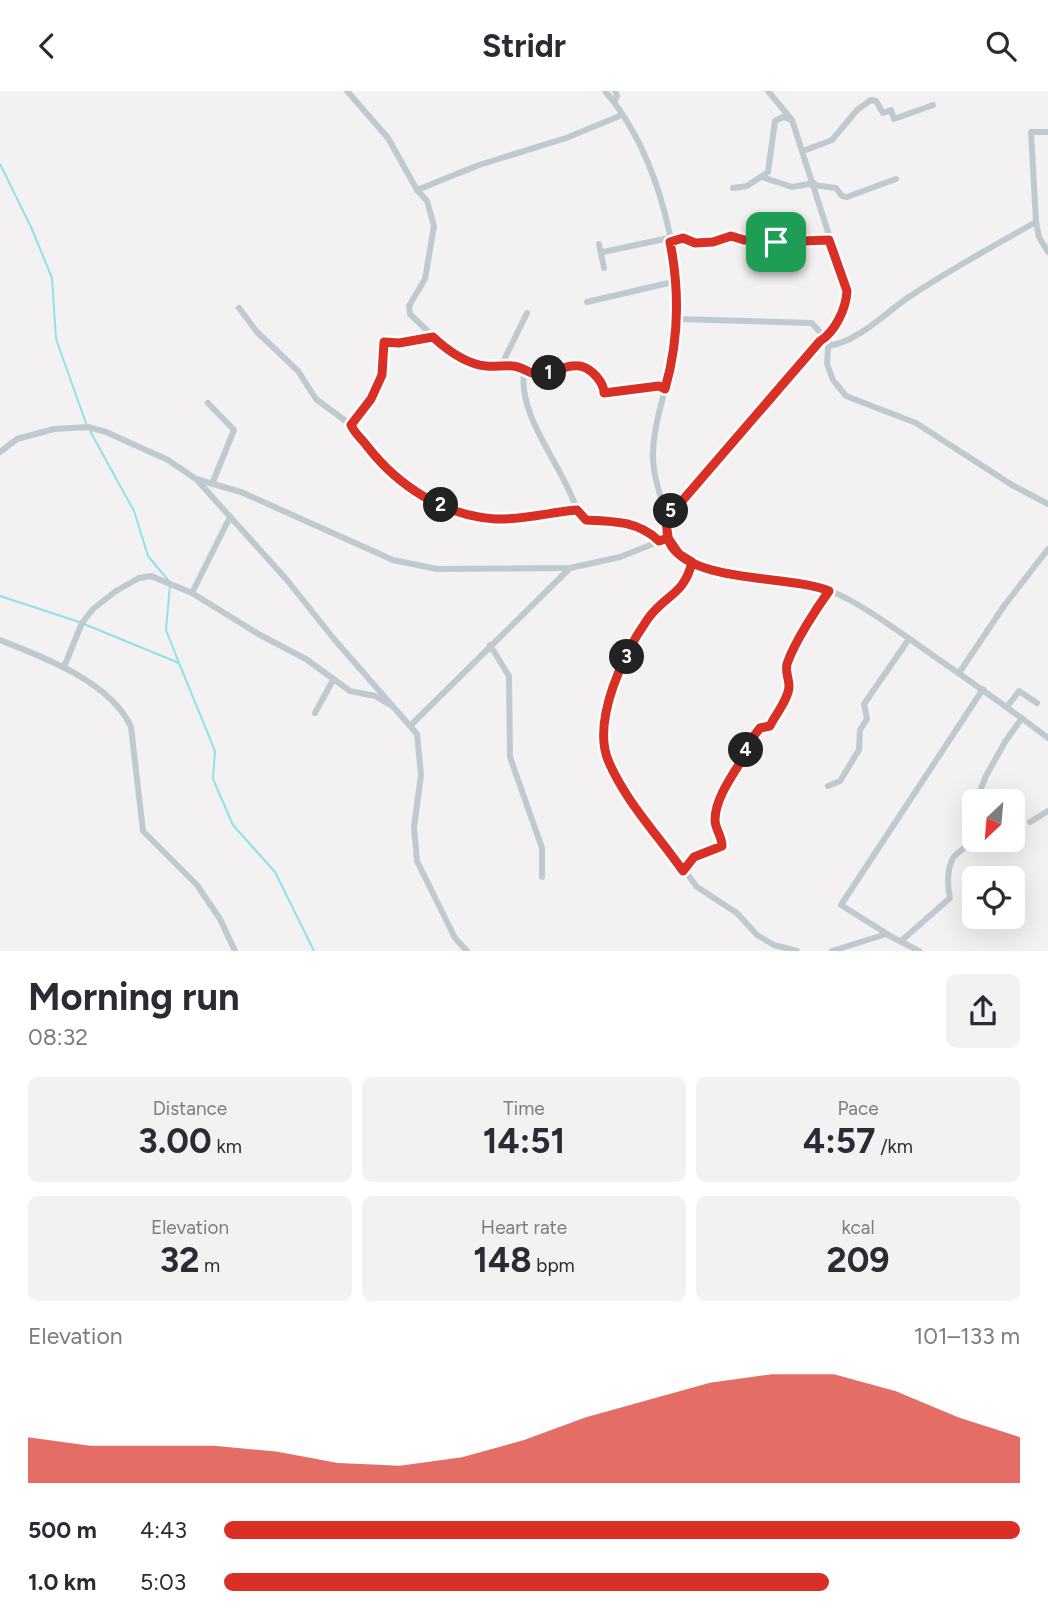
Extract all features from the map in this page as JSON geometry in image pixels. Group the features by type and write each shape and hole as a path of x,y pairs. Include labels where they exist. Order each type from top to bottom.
{"street":[{"path":"347,91 388,138 417,190 427,201 434,226 425,279 409,311 433,337 453,353 472,363 518,367 524,373 546,374 562,366 582,366 598,379 604,387 604,393 659,386 665,389"},
{"path":"605,91 622,115 656,188 677,281 675,346 653,460 658,491 666,515 668,538 679,554 692,562 741,576 808,584 863,607 983,689 1048,738"},
{"path":"614,102 617,96 615,91"},
{"path":"666,515 827,337 847,300 847,291 792,120 768,91"},
{"path":"803,151 832,140 857,110 871,100 876,101 883,113 891,110 894,118 933,105"},
{"path":"417,190 479,165 566,138 622,115"},
{"path":"733,188 747,186 768,172 775,121 783,117 792,120"},
{"path":"1048,132 1031,132 1036,222 1039,237 1048,252"},
{"path":"762,177 792,187 814,184 836,188 847,197 896,179"},
{"path":"829,347 864,330 907,299 1036,222"},
{"path":"603,252 683,238 695,243 713,242 731,236 744,240 772,239 776,242 829,240"},
{"path":"599,244 603,252 604,268"},
{"path":"587,302 677,281"},
{"path":"239,308 257,332 285,356 316,399 351,425 375,458 401,482 434,502 471,515 496,519 577,510"},
{"path":"500,366 527,313"},
{"path":"676,320 812,323 827,337 827,364 834,380 846,396 916,423 1012,485 1048,504"},
{"path":"351,425 371,399 382,375 384,342 399,343 433,337"},
{"path":"524,373 522,391 525,403 577,510 586,520 621,521 642,529 659,541"},
{"path":"208,403 234,430 212,484"},
{"path":"0,452 18,439 54,429 88,428 141,446 169,460 196,479 287,580 417,734 421,775 414,827 417,861 455,938 467,951"},
{"path":"196,479 241,492 393,560 418,566 503,570 570,568 620,557 668,538"},
{"path":"192,593 230,517"},
{"path":"960,673 1003,606 1048,549"},
{"path":"692,562 686,583 657,608 641,630 617,677 604,720 607,757 616,775 696,887 737,913 757,935 774,945 797,951"},
{"path":"410,723 570,568"},
{"path":"64,667 82,623 103,600 139,578 151,576 192,593 260,635 306,659 350,691 375,696 393,707 410,723"},
{"path":"683,871 694,857 722,846 722,836 715,824 718,803 745,755 746,746 760,728 770,726 781,705 789,689 786,668 791,655 814,612 829,591"},
{"path":"828,786 840,781 859,750 860,730 867,719 864,705 909,639"},
{"path":"0,640 64,667 107,696 124,712 131,727 143,831 197,885 220,919 235,951"},
{"path":"490,645 509,677 507,723 510,757 541,848 542,877"},
{"path":"315,713 333,680"},
{"path":"919,951 841,905 983,689"},
{"path":"1007,707 1018,691 1037,703"},
{"path":"981,789 1005,742 1022,718"},
{"path":"1030,821 1048,811"},
{"path":"901,941 950,898 947,884 954,858 962,851"},
{"path":"832,951 889,935"}],"waterway":[{"path":"0,164 52,278 56,339 86,423"},
{"path":"90,431 134,511 148,556 168,580"},
{"path":"170,585 166,630 179,663"},
{"path":"0,596 79,622"},
{"path":"84,624 179,663 215,751 213,779 233,825 275,872 314,951"}],"route":[{"path":"776,242 772,239 740,240 731,236 713,242 695,243 683,238 670,242 677,285 677,309 675,346 665,389 659,386 604,393 604,387 598,379 582,366 562,366 546,374 531,374 510,365 490,367 472,363 453,353 433,337 399,343 384,342 382,375 371,399 351,425 375,458 401,482 434,502 471,515 496,519 577,510 586,520 621,521 642,529 659,541 668,538 672,547 692,562 686,583 657,608 641,630 617,677 605,713 604,728 607,757 616,775 683,871 694,857 722,846 722,836 715,824 718,803 745,755 746,746 760,728 770,726 781,705 789,689 786,668 791,655 814,612 829,591 808,584 741,576 692,562 679,554 672,547 668,538 666,515 682,501 820,341 829,335 847,300 847,291 829,240 776,242"}]}
